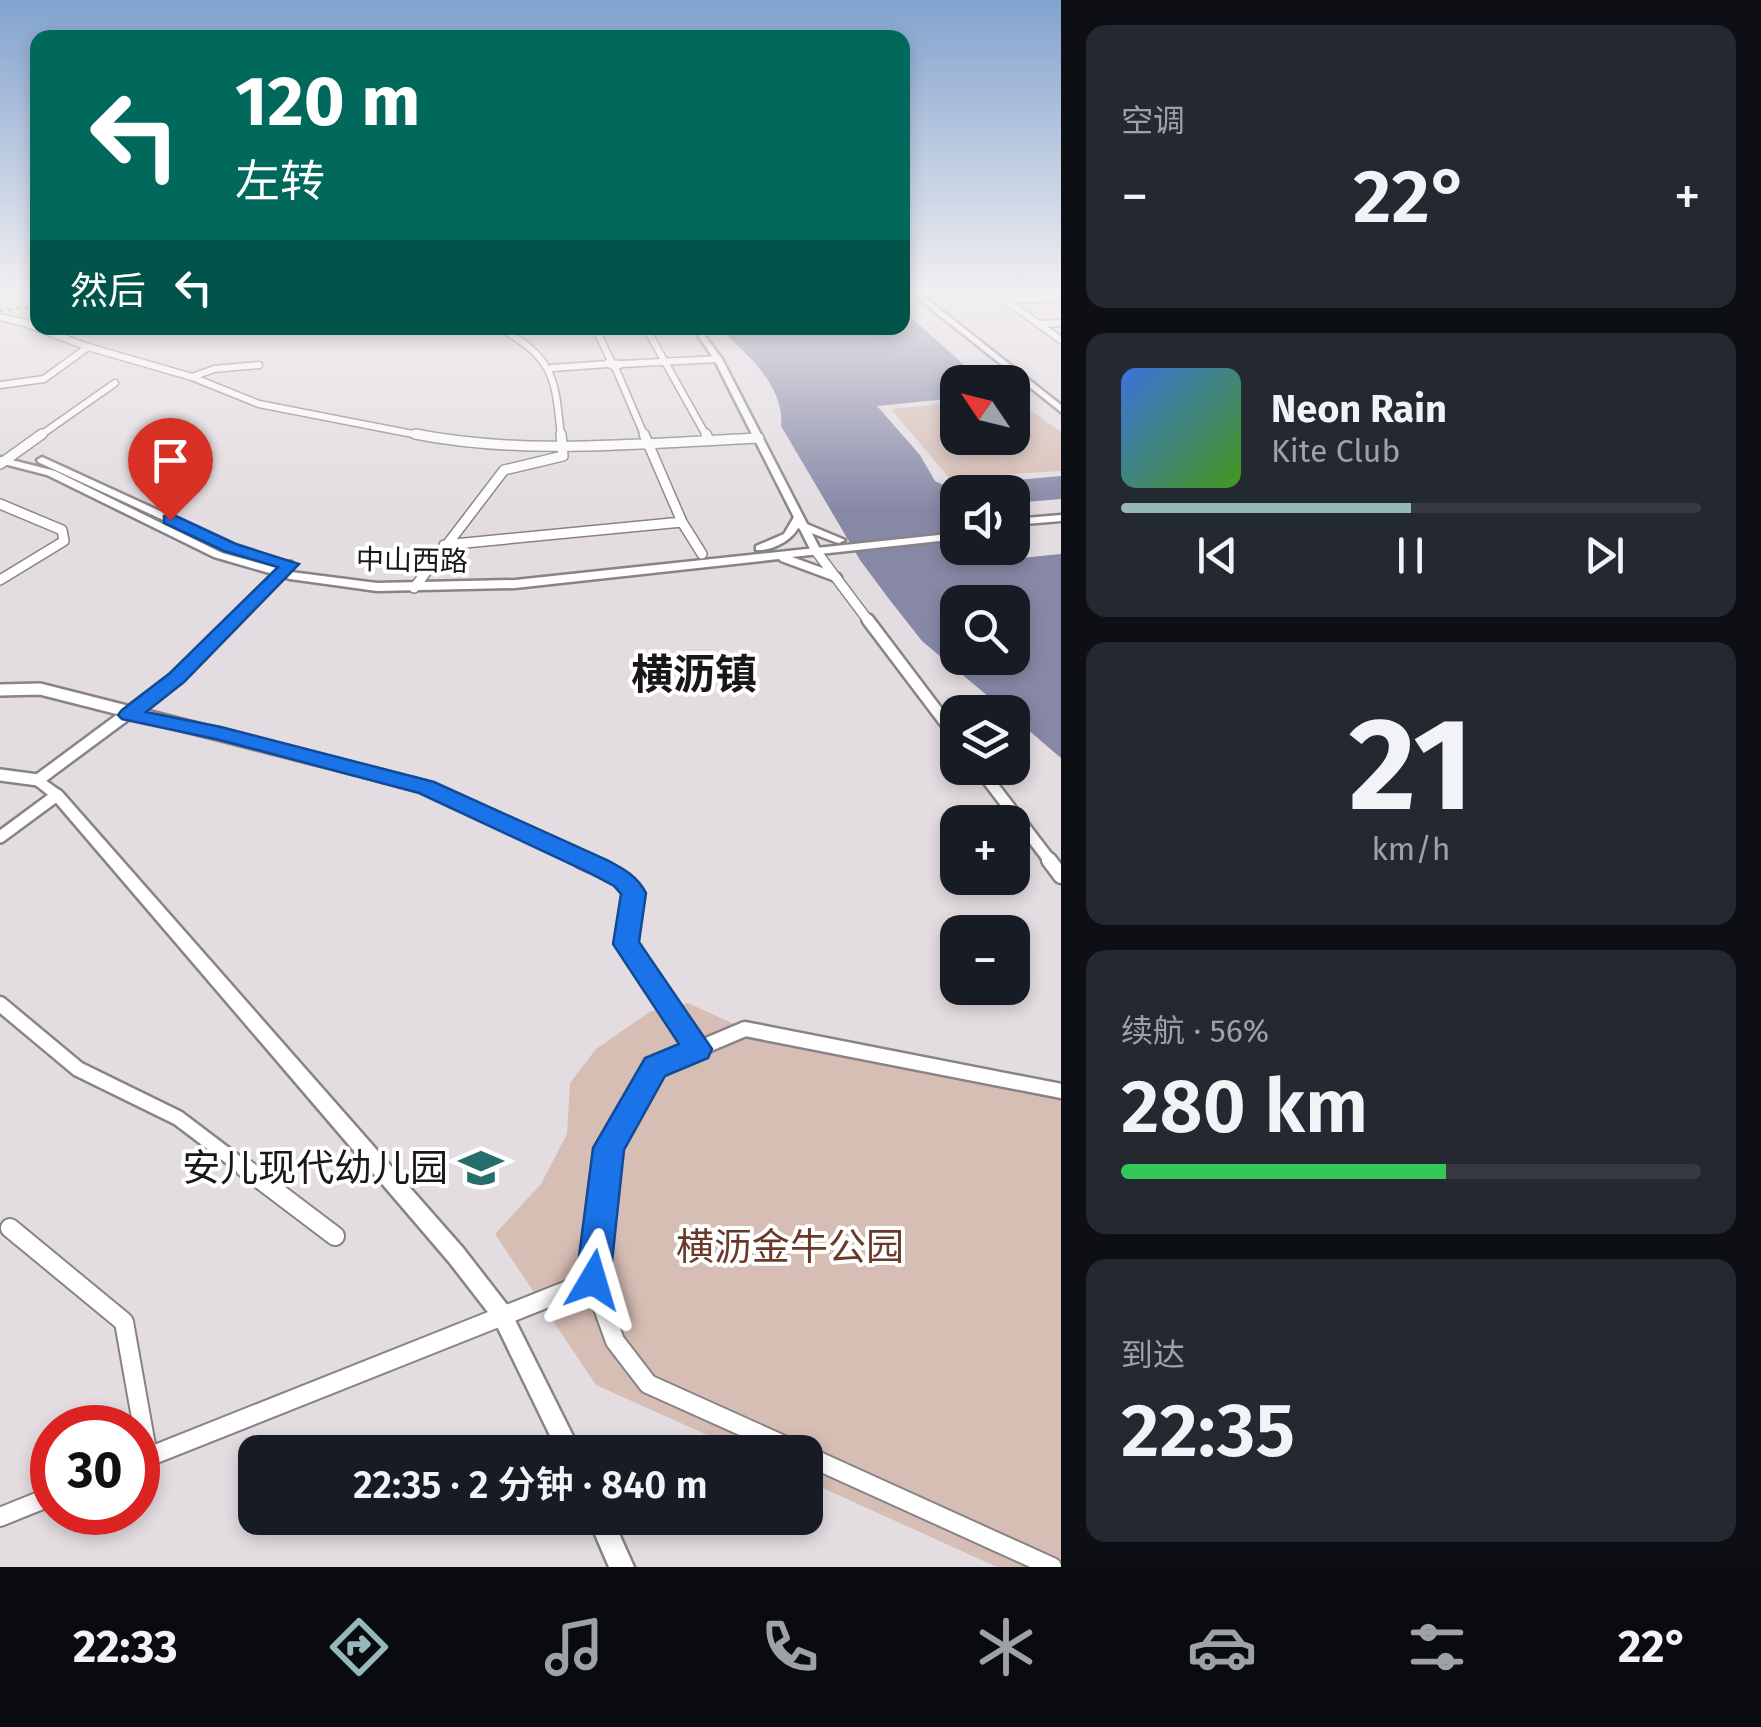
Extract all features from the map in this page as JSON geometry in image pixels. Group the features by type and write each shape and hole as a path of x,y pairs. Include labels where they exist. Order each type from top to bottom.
{"main road":[{"name":"中山西路","path":"4,458 51,473 218,555 332,582 514,584 842,544"},
{"path":"1030,521 1061,518"},
{"path":"763,552 788,536 800,522 842,544 940,537"},
{"path":"1030,530 1061,527"},
{"path":"763,552 832,574 832,560 842,544 940,530"},
{"name":"中山西路","path":"418,584 702,554 763,552"}],"street":[{"path":"0,385 44,379 61,364"},
{"path":"147,364 259,404 450,442 562,446 759,438"},
{"path":"418,584 504,470 563,456 549,364"},
{"path":"552,368 612,364"},
{"path":"614,364 682,522 702,554"},
{"path":"670,364 709,440"},
{"path":"721,364 813,547 940,715"},
{"path":"1004,364 1061,409"},
{"path":"192,378 214,369 259,365"},
{"path":"4,458 114,383"},
{"path":"0,504 62,530 64,541 0,580"},
{"path":"444,545 682,522"},
{"path":"38,780 177,677 286,569"},
{"path":"0,690 40,689 129,715 221,734 426,788 623,880 634,893 626,944 698,1049"},
{"path":"0,774 38,780 57,795 456,1255 501,1313 562,1435"},
{"path":"992,785 1061,876"},
{"path":"0,837 57,795"},
{"path":"0,1004 78,1069 178,1118 335,1236"},
{"path":"760,1435 648,1384 615,1340 593,1280 609,1148 655,1067 745,1029 1061,1090"},
{"path":"10,1228 124,1322 136,1405"},
{"path":"160,1452 501,1313 593,1280"},
{"path":"823,1463 1052,1567"},
{"path":"0,1517 30,1505"},
{"path":"608,1535 622,1567"}],"green space":[{"path":"940,404 940,455 1030,455 1030,409 1061,432 1061,471 946,475 891,409"},
{"name":"横沥金牛公园","path":"688,1003 745,1029 1061,1091 1061,1567 997,1567 823,1488 823,1435 707,1435 596,1385 495,1234 541,1184 567,1134 570,1083 596,1049 651,1011"}],"water":[{"path":"755,364 964,365 940,365 940,400 877,406 940,483 940,565 1030,565 1030,557 1061,554 1061,758 1030,732 1030,695 987,695 963,675 1030,675 1030,585 940,585 940,656 922,641 860,560 781,426 781,411 770,384"},
{"path":"1061,476 1061,499 1030,502 1030,479"}],"place":[{"name":"安儿现代幼儿园","path":"481,1168"}],"district":[{"name":"横沥镇","path":"694,674"}],"route":[{"path":"170,520 230,547 290,564 177,677 129,715 221,734 426,788 598,867 623,880 634,893 626,944 698,1049 655,1067 609,1148 593,1280"}]}
